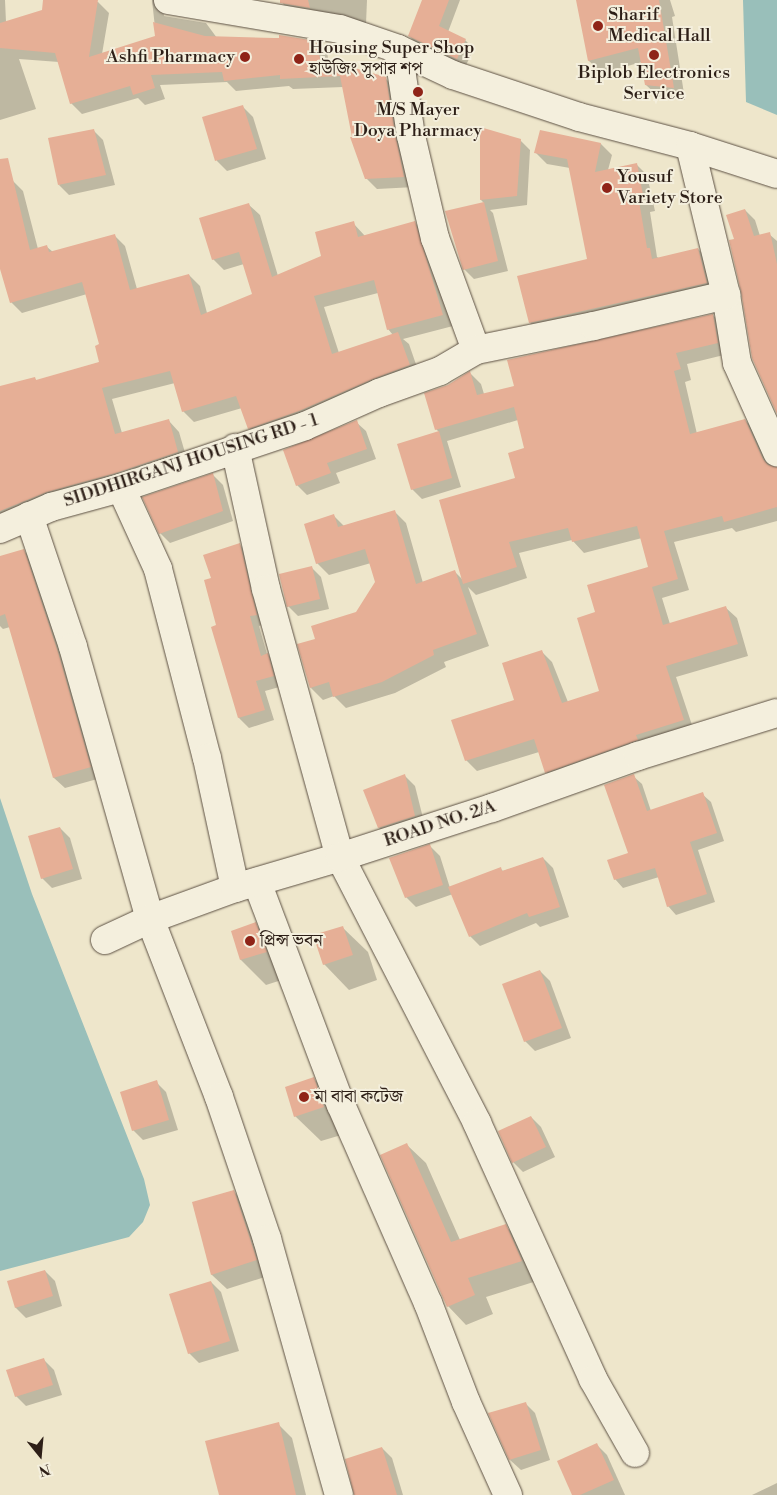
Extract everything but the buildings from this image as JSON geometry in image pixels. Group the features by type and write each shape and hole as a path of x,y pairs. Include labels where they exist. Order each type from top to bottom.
{"street":[{"path":"168,0 340,29 398,49 453,75 579,117 690,146 777,174"},
{"path":"398,49 411,136 435,238 476,350"},
{"path":"690,146 726,295 737,363 777,452"},
{"name":"SIDDHIRGANJ HOUSING RD - 1","path":"0,529 52,507 121,488 235,448 258,443 305,426 379,393 440,371 476,350 594,326 726,295"},
{"path":"235,448 268,598 340,857 477,1123 593,1379 635,1453"},
{"path":"121,488 158,569 207,758 246,885 428,1303 466,1402 508,1495"},
{"path":"29,516 73,647 150,919 219,1097 267,1238 339,1495"},
{"name":"ROAD NO. 2/A","path":"105,940 150,919 246,885 492,808 638,756 777,713"}],"water":[{"path":"743,0 777,0 777,115 746,102"},
{"path":"0,798 32,894 144,1179 150,1205 143,1222 129,1237 0,1271"}],"place":[{"name":"Sharif Medical Hall","path":"598,26"},
{"name":"Biplob Electronics Service","path":"654,55"},
{"name":"Ashfi Pharmacy","path":"245,57"},
{"name":"Housing Super Shop হাউজিং সুপার শপ","path":"299,59"},
{"name":"M/S Mayer Doya Pharmacy","path":"418,92"},
{"name":"Yousuf Variety Store","path":"607,188"},
{"name":"প্রিন্স ভবন","path":"250,941"},
{"name":"মা বাবা কটেজ","path":"304,1097"}]}
